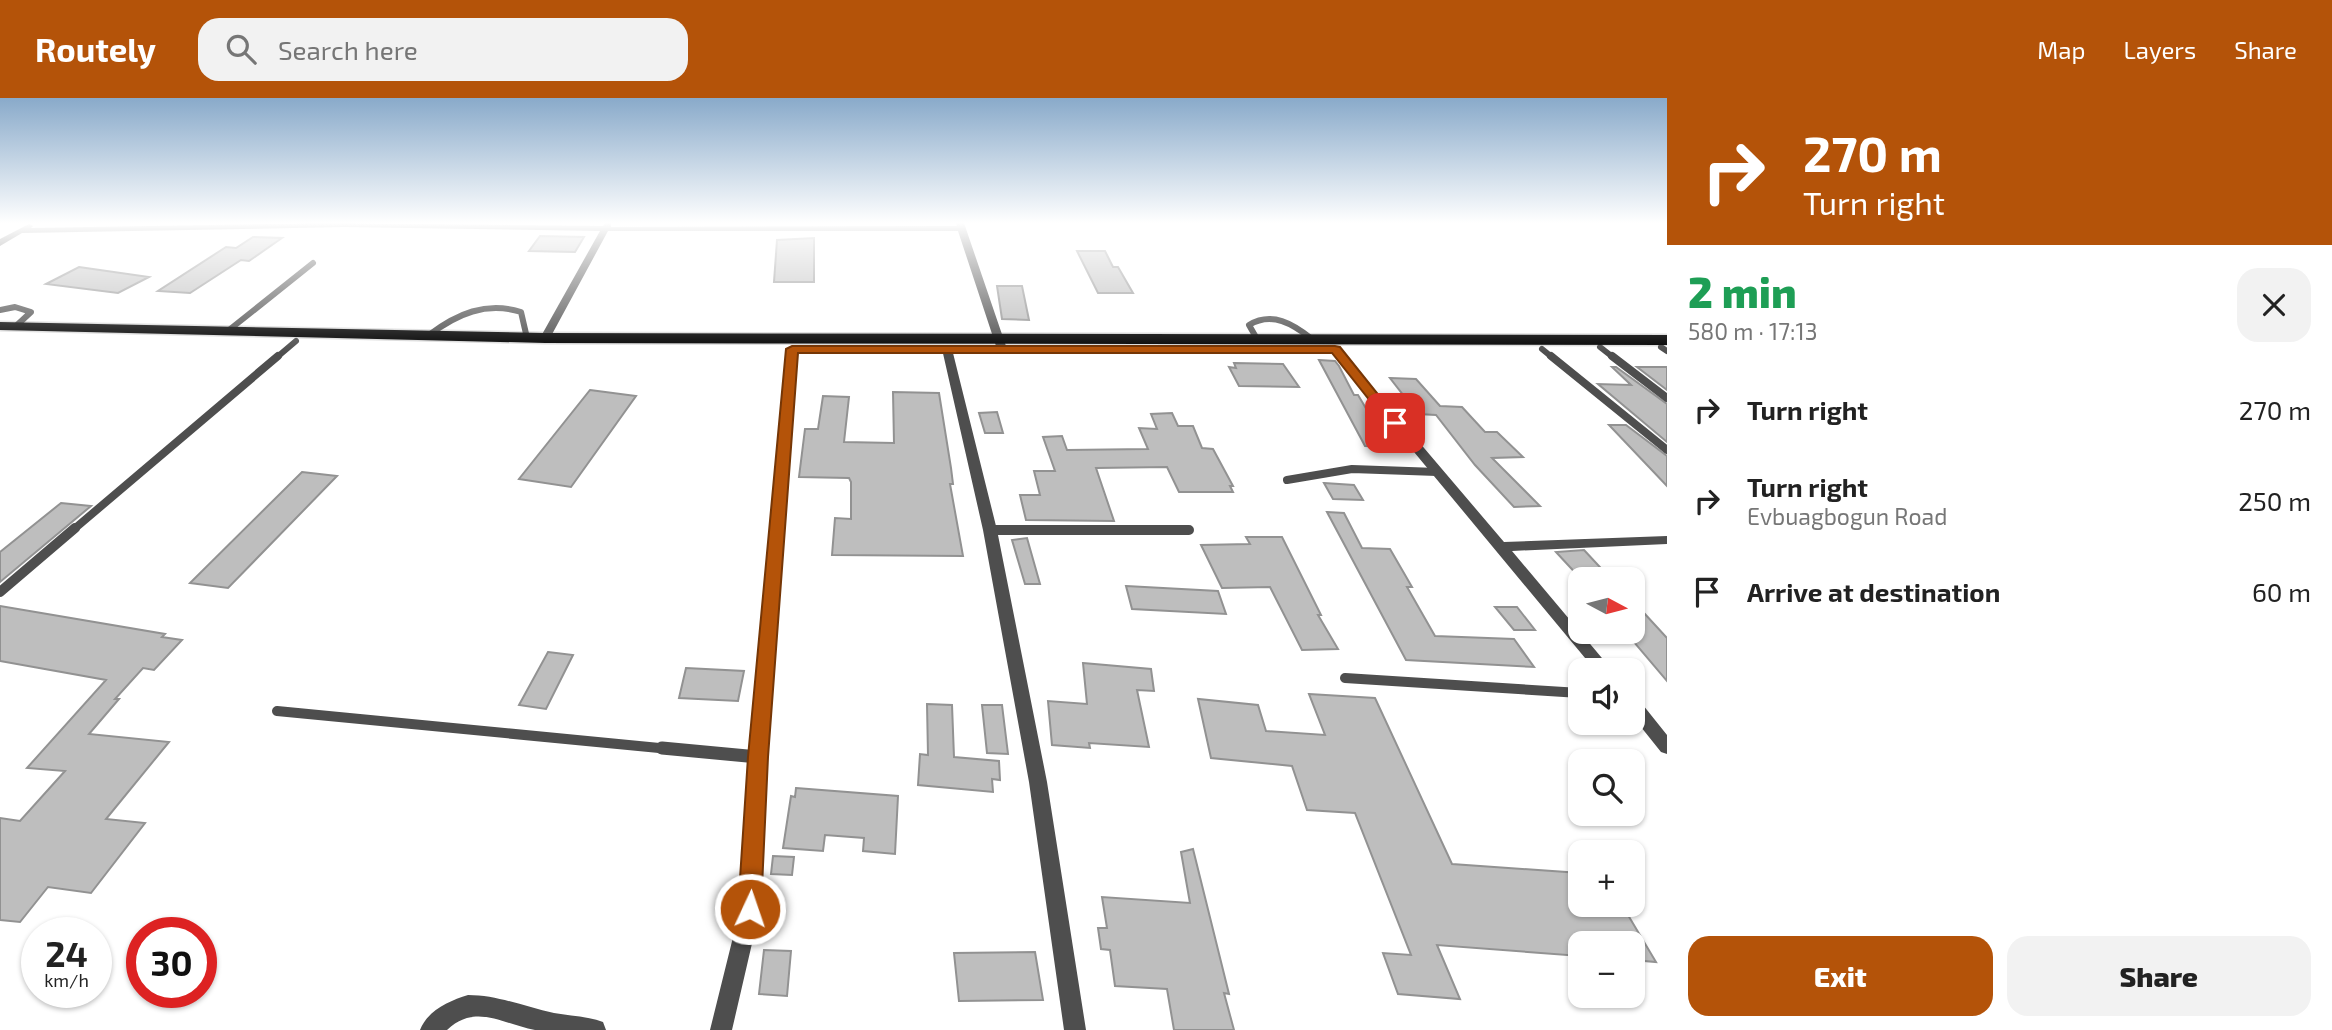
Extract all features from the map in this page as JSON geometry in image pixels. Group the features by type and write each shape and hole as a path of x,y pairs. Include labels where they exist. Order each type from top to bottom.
{"highway":[{"path":"0,326 527,338 1335,350 1666,346"},
{"path":"0,337 792,349 947,349 1000,343 1257,339 1666,346"}],"street":[{"path":"545,338 584,266"},
{"path":"975,266 1000,343"},
{"path":"721,1030 750,909 758,757 792,349"},
{"path":"947,349 990,530 1038,782 1075,1030"},
{"path":"1335,350 1594,658"},
{"path":"1499,547 1667,540"},
{"path":"1645,720 1667,747"},
{"path":"431,1030 452,1012 468,1006 488,1006 554,1024 595,1030"}],"lane":[{"path":"229,330 309,266"},
{"path":"0,310 15,307 31,312 16,326"},
{"path":"429,335 470,309 495,309 521,312 527,338"},
{"path":"0,592 296,341"},
{"path":"1600,347 1667,398"},
{"path":"1542,349 1667,450"},
{"path":"1287,480 1352,468 1437,472"},
{"path":"990,530 1189,530"},
{"path":"1345,678 1568,692"},
{"path":"277,712 758,757"}],"building":[{"path":"196,266 231,266 190,293 158,291"},
{"path":"775,266 814,266 814,282 774,282"},
{"path":"1085,266 1118,267 1133,293 1098,293"},
{"path":"79,267 149,277 118,293 46,284"},
{"path":"997,286 1022,286 1029,320 1002,319"},
{"path":"1319,360 1335,361 1389,447 1365,446"},
{"path":"1234,363 1283,364 1299,387 1239,386 1229,367 1236,368"},
{"path":"1612,367 1616,367 1667,404 1667,442 1598,384 1631,385"},
{"path":"1637,367 1667,367 1667,390"},
{"path":"1390,378 1416,379 1440,406 1462,407 1485,432 1497,432 1523,457 1492,458 1540,506 1514,507 1475,465 1436,415 1418,414"},
{"path":"590,390 636,396 571,487 519,479"},
{"path":"893,392 939,393 953,484 950,484 963,556 832,555 835,518 851,519 851,482 849,478 799,477 805,429 818,429 823,396 849,397 844,442 894,443"},
{"path":"997,412 1003,433 985,433 979,413"},
{"path":"1172,413 1178,426 1193,426 1202,448 1213,449 1233,486 1230,486 1233,492 1179,492 1167,467 1096,468 1114,521 1026,520 1020,495 1040,495 1034,471 1055,471 1043,437 1062,436 1067,450 1148,449 1139,428 1157,429 1151,414"},
{"path":"1609,425 1626,425 1667,456 1667,486"},
{"path":"302,472 337,476 228,588 190,583"},
{"path":"1324,483 1354,485 1363,500 1333,499"},
{"path":"61,503 91,506 0,582 0,552"},
{"path":"1327,512 1344,513 1362,548 1390,549 1412,587 1407,587 1435,636 1514,639 1534,667 1406,660"},
{"path":"1246,537 1282,537 1321,615 1318,615 1338,649 1302,650 1270,587 1222,588 1201,545 1250,544"},
{"path":"1027,538 1040,584 1025,584 1012,540"},
{"path":"1584,550 1600,567 1570,567 1556,552"},
{"path":"1126,586 1218,591 1226,614 1132,609"},
{"path":"0,606 165,634 162,637 182,640 154,670 143,668 89,734 169,742 106,819 145,823 91,893 48,887 24,917 21,917 20,922 0,920 0,818 20,821 65,771 27,768 106,680 0,661"},
{"path":"1495,607 1517,607 1535,630 1514,630"},
{"path":"1645,614 1667,638 1667,681 1636,644 1645,644"},
{"path":"548,652 573,655 546,709 519,705"},
{"path":"1083,663 1151,669 1154,691 1137,690 1149,747 1089,743 1090,748 1052,745 1048,701 1087,704"},
{"path":"686,668 744,671 738,701 679,698"},
{"path":"1309,694 1375,698 1452,864 1568,872 1568,917 1629,917 1638,931 1568,931 1568,955 1437,945 1460,999 1398,994 1383,953 1411,955 1355,813 1307,810 1292,766 1211,758 1198,699 1258,705 1266,731 1325,735"},
{"path":"927,704 952,705 954,757 999,761 1000,780 992,779 993,792 918,785 920,754 928,755"},
{"path":"982,705 1002,705 1008,754 987,753"},
{"path":"796,788 898,796 895,854 863,851 864,838 825,835 823,851 783,848 791,796 795,797"},
{"path":"1193,849 1229,994 1224,993 1234,1030 1174,1030 1167,989 1115,986 1110,950 1101,949 1098,928 1107,928 1102,897 1190,903 1181,852"},
{"path":"773,856 794,857 792,875 771,874"},
{"path":"1645,944 1656,962 1645,961"},
{"path":"764,950 791,951 787,996 759,994"},
{"path":"1035,952 1043,1000 959,1001 954,953"}],"route":[{"path":"750,909 758,757 792,349 1335,350 1395,423"}]}
